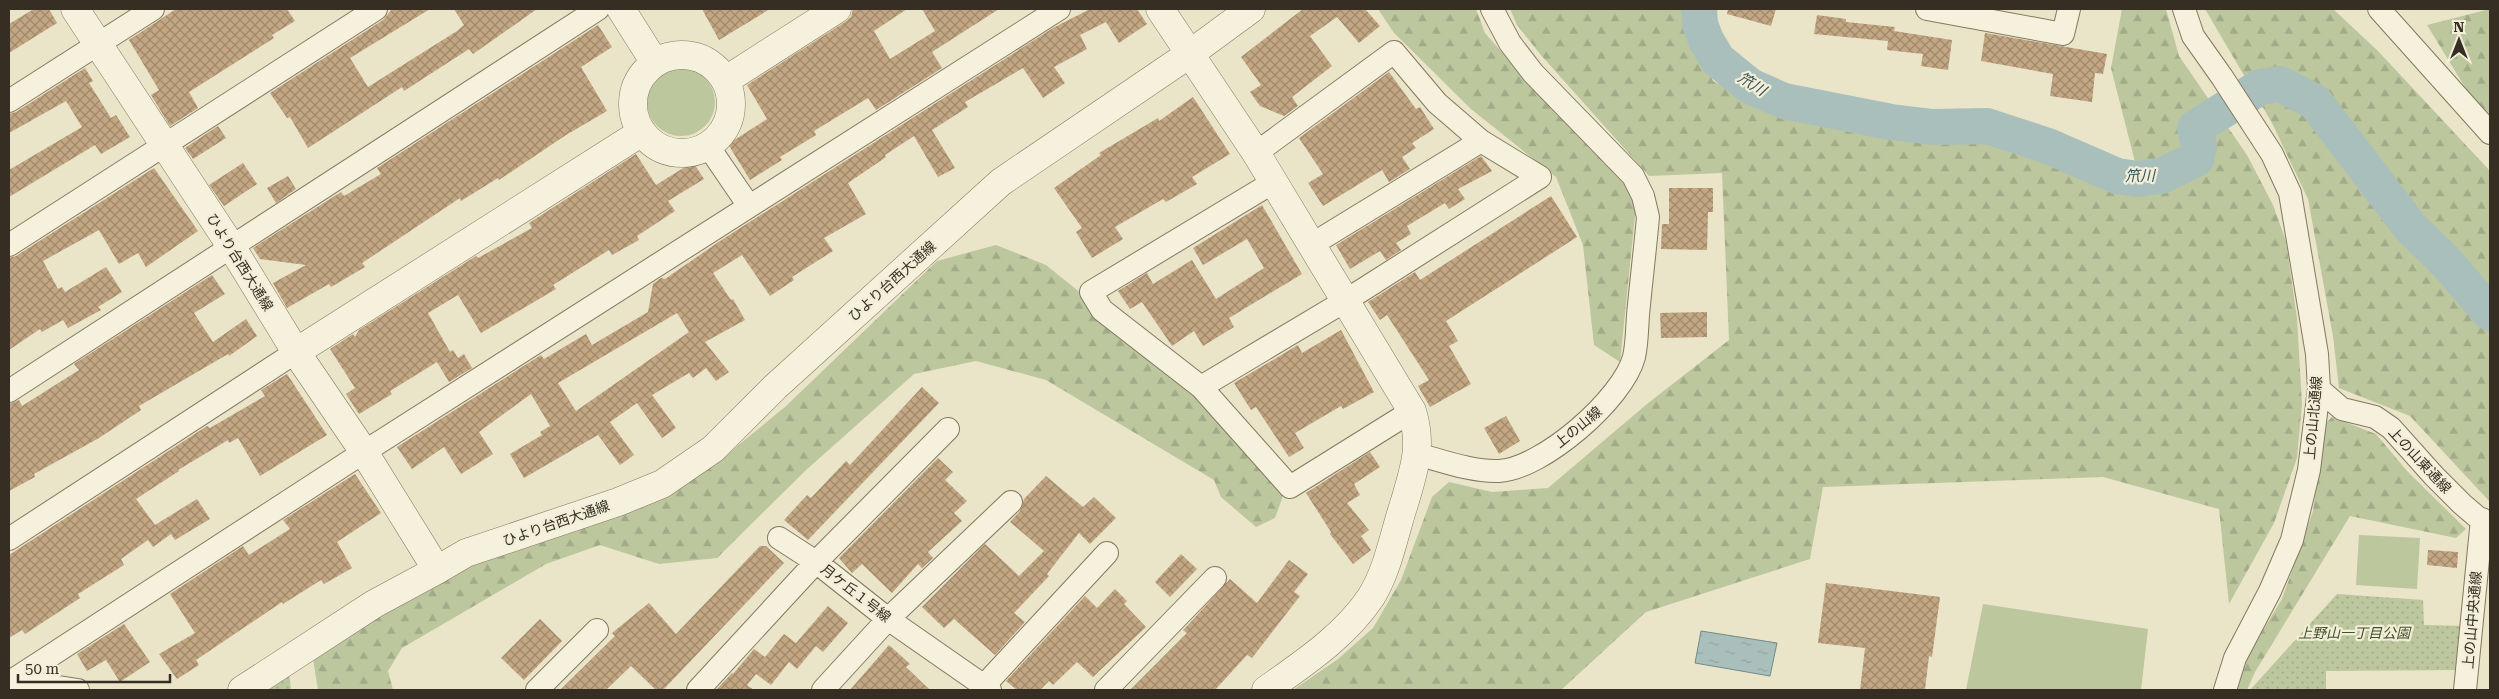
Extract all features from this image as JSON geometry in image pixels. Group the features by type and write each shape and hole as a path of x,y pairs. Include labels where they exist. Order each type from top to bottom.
{"street":[{"name":"ひより台西大通線","path":"75,9 231,246 296,352 364,452 437,570 466,553 662,484 713,449 775,387 1001,182 1191,53 1251,9"},
{"path":"9,101 153,9"},
{"path":"9,245 376,9"},
{"path":"9,391 598,9"},
{"path":"621,9 655,63"},
{"path":"726,80 837,9"},
{"path":"11,682 364,452 1059,9"},
{"path":"1160,9 1256,153 1272,183 1412,411 1418,430 1417,454 1384,569 1371,596 1350,622 1311,658 1266,690"},
{"name":"上の山線","path":"1417,454 1482,470 1501,471 1526,463 1553,448 1602,409 1623,381 1634,357 1648,217 1643,196 1633,176 1533,73 1510,43 1492,9"},
{"path":"1927,9 2064,34 2069,9"},
{"name":"上の山北通線","path":"2184,9 2193,36 2272,154 2290,193 2317,354 2319,389 2308,470 2292,540 2270,591 2235,658 2225,690"},
{"path":"2379,9 2490,133"},
{"path":"1201,387 1345,301 1540,177 1481,141 1437,103 1394,52 1256,153"},
{"path":"684,55 701,58 715,67 726,80 731,94 731,110 727,124 719,137 708,146 686,152 665,150 652,142 642,132 635,118 633,103 636,89 642,76 655,63 668,57 684,55"},
{"path":"9,539 296,352 642,132"},
{"path":"1311,245 1481,141"},
{"path":"708,146 749,206"},
{"path":"1272,183 1091,292 1102,310 1201,387 1290,487 1412,411"},
{"name":"上の山東通線","path":"2319,389 2342,409 2375,417 2391,428 2434,476 2462,504 2486,523"},
{"path":"779,538 816,562 948,429"},
{"path":"823,690 888,619 1011,502"},
{"name":"上の山中央通線","path":"2465,690 2486,523"},
{"path":"984,689 1108,553"},
{"name":"月ケ丘１号線","path":"698,690 816,562 888,619 984,689"},
{"path":"242,690 374,604 437,570"},
{"path":"1106,690 1215,578"},
{"path":"537,690 597,630"},
{"path":"11,682 78,690"}],"green space":[{"path":"1378,9 1476,9 1485,33 1528,82 1620,176 1636,206 1620,362 1594,345 1583,245 1556,177 1471,109 1394,33"},
{"path":"1510,9 1693,9 1691,31 1713,81 1783,117 2135,162 2111,68 2122,9 2166,9 2179,56 2247,155 2273,205 2286,241 2297,318 2302,404 2297,458 2274,523 2229,604 2219,509 2103,477 1823,487 1810,559 1646,612 1561,690 1293,690 1338,659 1373,628 1401,580 1432,497 1449,482 1492,492 1548,488 1647,404 1729,340 1722,173 1649,176 1540,54 1517,25"},
{"path":"2205,9 2333,9 2378,51 2490,171 2490,502 2410,416 2339,388 2333,336 2308,199 2272,123"},
{"path":"2490,9 2490,114 2471,97 2427,25"},
{"path":"688,68 700,74 709,83 715,95 713,115 705,126 688,136 674,136 657,126 649,115 647,95 657,78 668,70"},
{"path":"996,245 1046,265 1082,294 1191,393 1284,493 1275,518 1256,527 1221,497 1214,480 1046,380 976,361 914,374 805,471 717,558 659,564 600,545 546,564 402,648 388,671 393,690 318,690 313,659 387,607 470,562 724,457 785,407 937,261"},
{"path":"2332,417 2376,434 2407,471 2466,529 2456,538 2350,516 2255,672 2247,690 2231,690 2241,666 2282,599 2313,511 2323,426"},
{"path":"2359,535 2420,538 2417,589 2356,585"},
{"name":"上野山一丁目公園","path":"2337,594 2423,600 2424,625 2466,626 2461,670 2326,671 2326,690 2250,690"},
{"path":"1983,604 2148,629 2141,690 1966,690"},
{"path":"289,670 291,690 258,690"}],"water":[{"path":"1701,631 1777,643 1770,676 1695,663"}],"building":[{"path":"34,9 49,9 57,23 9,53 9,24"},
{"path":"176,9 287,9 295,21 272,35 274,38 189,92 198,108 170,126 151,95 159,90 129,40"},
{"path":"392,9 430,9 350,58 368,87 464,25 454,9 537,9 473,54 469,49 404,91 402,87 308,148 290,117 287,118 270,93 383,20"},
{"path":"702,9 770,9 719,40"},
{"path":"853,9 907,9 874,31 890,59 935,31 922,9 999,9 932,52 942,68 876,110 868,98 814,131 816,135 780,157 782,160 750,180 728,144 767,119 747,85 845,22 851,17"},
{"path":"1090,9 1137,9 1147,24 1119,43 1106,22 1080,35 1087,49 1054,67 1065,83 1043,98 1023,68 965,102 968,107 932,130 955,168 938,177 914,136 885,155 886,157 848,183 866,214 824,238 833,251 792,277 794,280 770,296 742,255 713,273 731,300 733,299 745,320 705,342 729,372 716,381 706,368 693,378 689,373 652,395 676,428 662,438 637,403 610,422 634,455 620,465 598,435 524,478 510,454 542,435 540,432 550,426 531,394 479,432 493,454 461,474 444,447 412,469 397,447 541,355 544,359 586,334 592,345 648,312 653,284 661,278 665,279 720,241 1053,28","holes":["677,313 689,332 576,411 558,383"]},
{"path":"1303,9 1365,9 1380,26 1359,43 1337,17 1310,36 1332,66 1292,97 1298,106 1284,116 1260,106 1250,92 1261,85 1241,57"},
{"path":"1728,9 1776,9 1771,26 1727,14"},
{"path":"1817,15 1846,19 1846,22 1895,27 1894,31 1952,40 1948,70 1921,66 1923,54 1887,50 1888,41 1814,34"},
{"path":"598,25 612,47 581,67 607,111 566,135 499,180 498,178 461,201 460,198 362,263 365,267 331,287 329,284 287,308 273,283 306,265 260,259 253,248 341,192 344,196 381,174 377,168"},
{"path":"1985,33 2107,54 2103,74 2095,73 2092,102 2050,96 2053,74 1981,61"},
{"path":"85,68 93,81 89,83 111,118 116,115 130,137 101,154 95,145 9,197 9,170 82,127 66,101 9,133 9,114 16,112"},
{"path":"1389,72 1416,109 1420,107 1434,129 1412,143 1416,148 1402,157 1410,169 1389,182 1382,170 1323,206 1308,183 1323,174 1299,138"},
{"path":"1193,97 1230,154 1192,177 1197,184 1166,202 1163,199 1115,227 1123,239 1092,258 1076,232 1082,228 1054,188 1101,155 1099,153 1158,118 1159,121"},
{"path":"218,126 226,138 193,159 185,148"},
{"path":"636,154 656,185 693,162 704,179 668,201 675,211 637,236 639,240 612,255 609,250 553,285 556,289 481,333 458,295 428,313 450,352 453,350 458,358 464,354 472,368 449,382 437,362 390,391 392,394 359,414 346,394 355,388 330,349 353,334 355,337 359,330 476,256 478,258 532,228 529,223"},
{"path":"1481,156 1492,171 1458,189 1465,199 1449,209 1445,203 1407,226 1411,234 1396,243 1401,250 1386,260 1380,251 1350,269 1336,245"},
{"path":"243,163 257,184 224,206 209,185"},
{"path":"154,168 198,231 146,267 138,253 119,264 99,230 43,261 58,289 62,287 65,292 106,267 122,292 98,307 101,310 68,328 63,320 42,332 40,329 9,350 9,258 16,256"},
{"path":"288,176 296,189 276,203 267,188"},
{"path":"1669,188 1713,188 1713,212 1708,212 1707,250 1661,249 1662,224 1669,224"},
{"path":"1551,196 1577,237 1446,321 1458,341 1449,346 1471,384 1430,407 1418,386 1429,380 1387,315 1380,320 1368,302 1415,272 1420,280"},
{"path":"1262,205 1302,274 1229,318 1234,327 1203,346 1194,331 1172,346 1142,302 1130,309 1118,291 1147,273 1153,284 1192,260 1216,299 1264,268 1247,239 1203,265 1193,248"},
{"path":"212,275 225,294 194,313 213,342 246,319 257,336 229,356 228,354 139,406 141,410 99,438 34,474 35,477 9,491 9,404 19,400 22,406 79,370 74,364"},
{"path":"1707,312 1707,337 1661,338 1660,313"},
{"path":"1341,330 1374,392 1343,409 1341,406 1295,433 1304,448 1289,457 1256,407 1251,410 1234,383 1298,345 1302,353"},
{"path":"287,374 327,435 260,476 238,438 229,443 228,440 178,470 136,499 155,525 197,499 210,519 175,540 171,534 153,547 148,540 121,559 124,565 78,594 80,598 25,634 22,630 9,638 9,555 207,426 210,428 265,396 261,390"},
{"path":"922,387 939,403 808,540 784,520 807,495 811,498 846,461 850,465"},
{"path":"1506,416 1520,441 1499,454 1484,428"},
{"path":"1370,452 1380,467 1354,484 1360,495 1347,503 1369,530 1361,536 1371,550 1353,564 1330,534 1331,532 1306,493"},
{"path":"938,458 953,472 945,480 967,501 954,513 962,521 928,552 933,558 922,568 918,564 892,593 862,564 852,573 839,558"},
{"path":"355,474 381,513 337,542 352,568 324,584 321,580 283,604 282,602 196,660 199,665 177,679 159,654 195,633 170,594 243,546 249,555 290,529 283,520"},
{"path":"1046,476 1083,507 1094,497 1116,518 1090,544 1079,533 1047,574 1049,576 1014,613 1025,622 995,655 954,619 944,628 922,607 985,544 1019,576 1044,551 1010,522 1020,511 1024,499"},
{"path":"760,546 766,546 784,563 663,690 656,690 631,666 606,690 560,690 615,636 612,633 649,603 676,634"},
{"path":"2428,550 2458,552 2457,568 2427,565"},
{"path":"1181,554 1197,569 1170,597 1155,582"},
{"path":"1289,560 1308,574 1294,592 1300,596 1252,658 1247,655 1215,690 1130,690 1187,633 1183,630 1230,579 1257,603"},
{"path":"1826,583 1940,597 1932,657 1929,656 1925,690 1860,690 1865,648 1818,643"},
{"path":"1115,589 1127,601 1124,604 1146,627 1093,677 1077,662 1053,685 1049,681 1040,690 1017,690 1006,681 1085,596 1097,608"},
{"path":"828,606 848,623 823,652 816,646 797,669 789,662 771,685 756,674 747,685 754,690 716,690 733,674 754,649 765,657 784,634 796,643"},
{"path":"540,619 562,641 524,680 501,658"},
{"path":"124,624 150,662 120,682 106,660 87,671 77,654"},
{"path":"889,645 910,664 906,667 930,690 850,690"}],"waterway":[{"name":"笊川","path":"1699,9 1700,24 1706,40 1718,60 1750,86 1784,101 1891,122 1933,127 1987,126 2048,146 2117,176 2137,179 2161,176 2196,159 2199,147 2195,128 2260,87 2280,84 2315,102 2411,228 2446,262 2490,313"}]}
